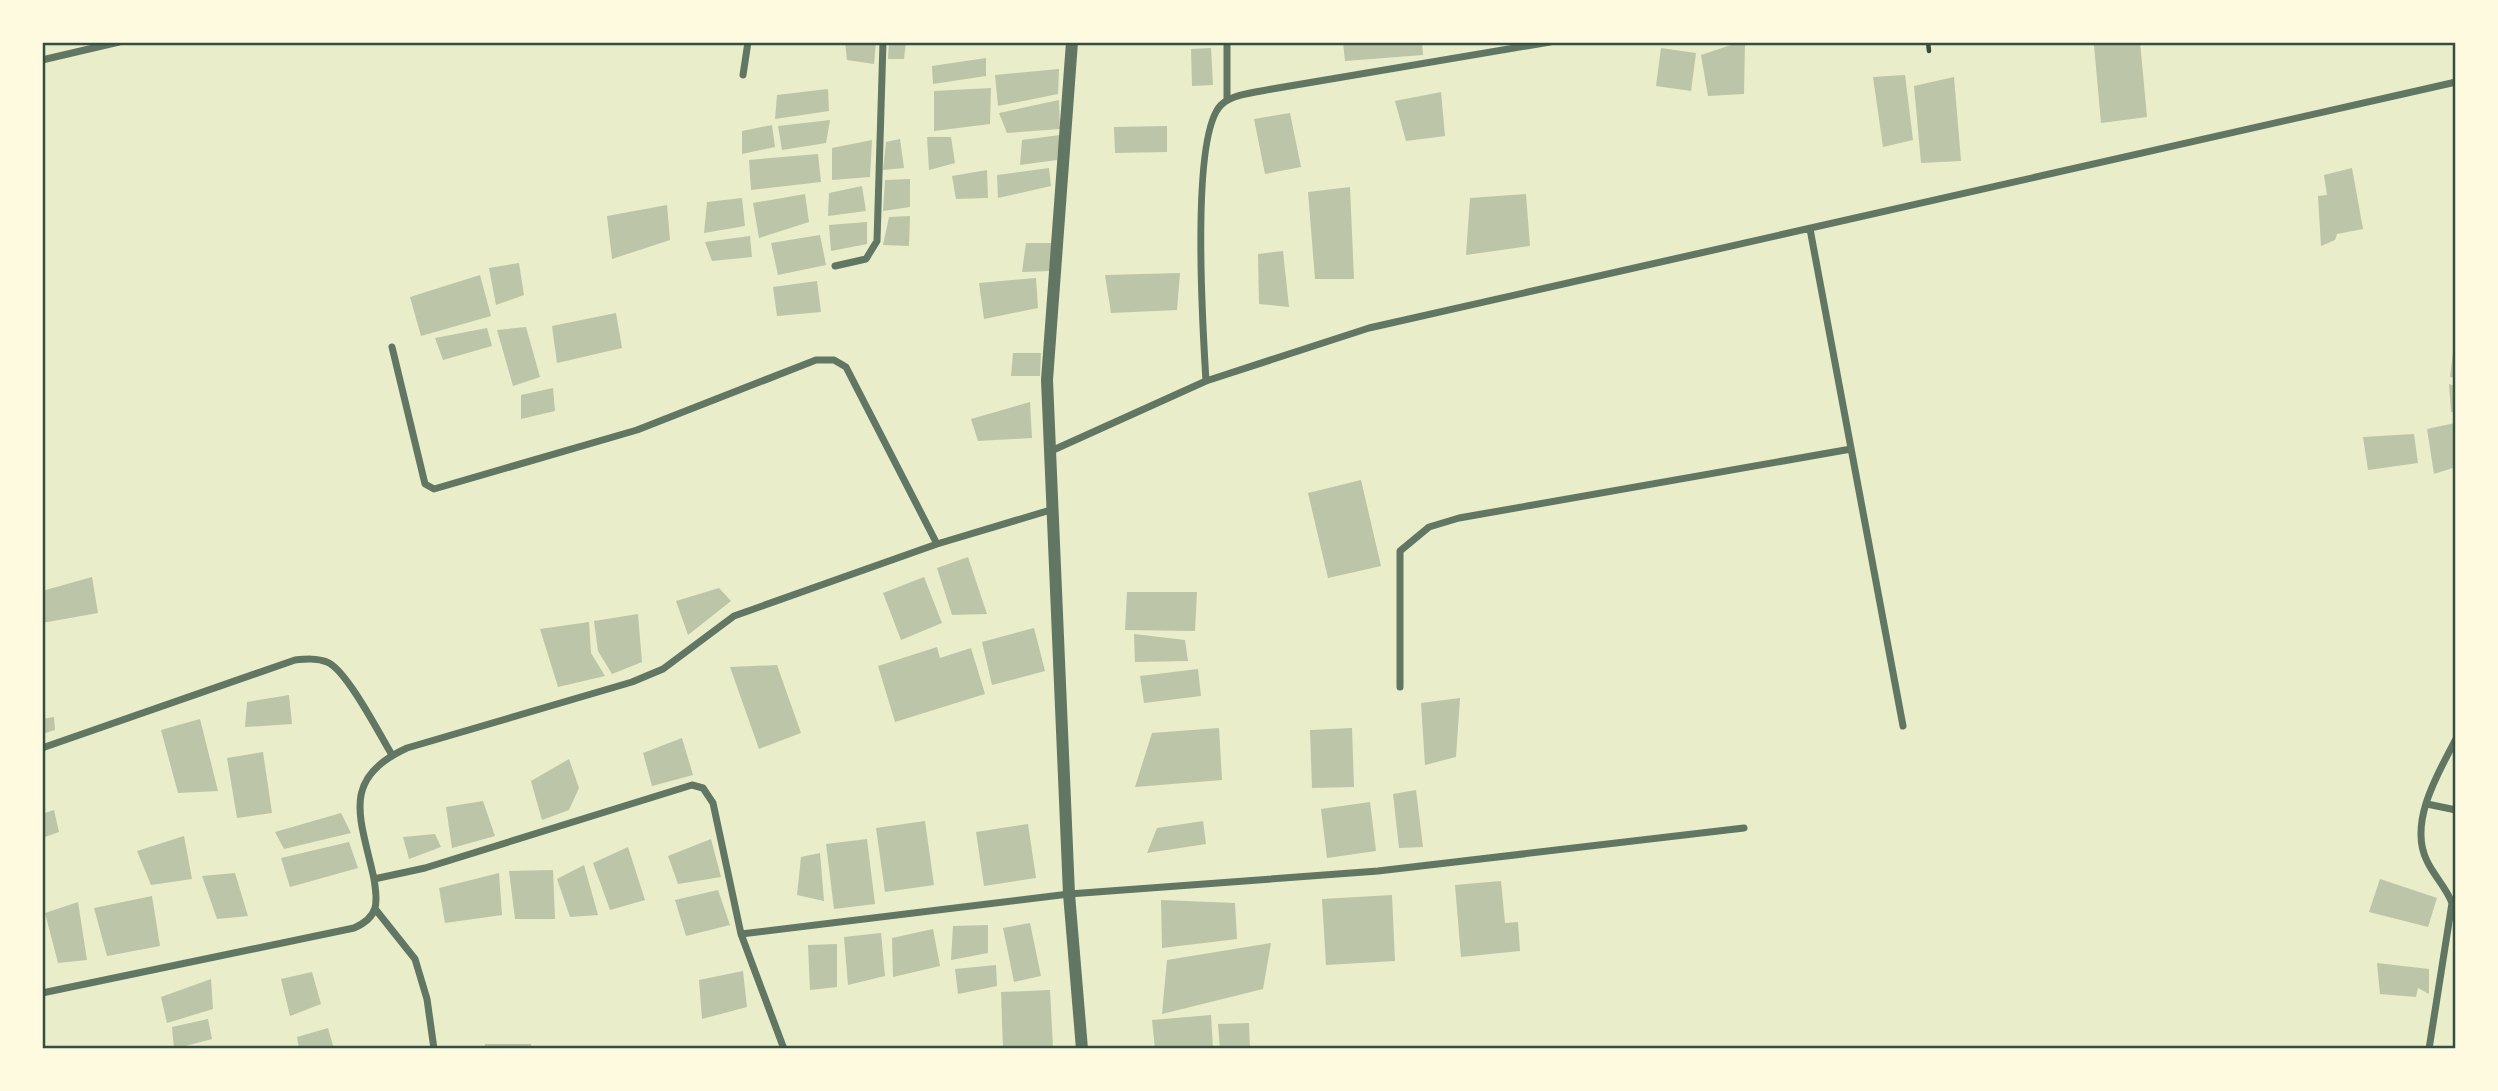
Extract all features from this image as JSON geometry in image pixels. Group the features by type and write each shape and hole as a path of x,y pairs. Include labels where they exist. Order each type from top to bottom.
{"street":[{"path":"42,60 119,42"},
{"path":"743,75 748,42"},
{"path":"835,266 866,260 877,241 883,42"},
{"path":"1072,42 1047,380 1069,894 1082,1049"},
{"path":"1227,42 1227,100"},
{"path":"1206,381 1199,253 1210,126 1219,106 1227,100 1272,89 1550,42"},
{"path":"1051,451 1206,381 1380,326 2456,82"},
{"path":"1810,229 1903,726"},
{"path":"391,347 425,484 434,489 637,430 816,360 834,360 846,367 937,544"},
{"path":"1401,687 1400,551 1429,527 1459,518 1851,449"},
{"path":"434,1049 427,999 415,959 376,910 374,879 360,797 369,772 392,755 632,682 663,669 734,616 937,544 1054,509"},
{"path":"42,748 295,660 316,659 330,662 338,670 361,701 392,755"},
{"path":"2429,1049 2452,903 2422,850 2422,821 2456,739"},
{"path":"374,879 475,853 692,785 702,788 713,803 741,933 784,1049"},
{"path":"2427,804 2456,810"},
{"path":"741,933 1069,894 1378,872 1744,828"},
{"path":"42,993 354,928 370,919 376,910"}],"path":[{"path":"1928,42 1929,51"}],"building":[{"path":"845,42 876,42 874,64 847,60"},
{"path":"889,42 906,42 904,59 888,59"},
{"path":"1343,42 1422,42 1423,55 1345,61"},
{"path":"1745,42 1744,94 1708,96 1701,55"},
{"path":"2140,42 2147,117 2101,123 2094,45"},
{"path":"1211,48 1213,85 1192,86 1191,49"},
{"path":"1661,48 1696,53 1691,91 1656,86"},
{"path":"986,58 986,76 933,84 932,66"},
{"path":"1059,69 1058,94 998,106 995,75"},
{"path":"1905,75 1913,140 1883,147 1873,77"},
{"path":"1954,77 1961,161 1921,163 1914,86"},
{"path":"991,88 990,124 934,131 934,91"},
{"path":"828,89 829,111 775,119 777,95"},
{"path":"1441,92 1445,136 1406,141 1395,101"},
{"path":"1059,100 1060,129 1007,133 999,113"},
{"path":"1290,113 1301,167 1265,174 1254,119"},
{"path":"830,120 826,143 782,150 778,126"},
{"path":"772,125 775,147 742,154 742,131"},
{"path":"1167,126 1167,152 1115,153 1114,127"},
{"path":"1060,135 1057,160 1020,165 1022,140"},
{"path":"927,137 951,137 955,163 929,170"},
{"path":"900,139 904,168 883,170 886,142"},
{"path":"872,140 870,177 832,180 832,148"},
{"path":"818,154 821,182 751,190 749,160"},
{"path":"1049,168 1051,186 998,198 997,175"},
{"path":"2352,168 2363,229 2337,234 2335,240 2321,246 2318,196 2327,195 2324,175"},
{"path":"987,170 988,198 956,199 952,176"},
{"path":"910,179 910,207 883,211 885,180"},
{"path":"862,186 866,211 828,216 829,193"},
{"path":"1350,187 1354,279 1315,279 1308,192"},
{"path":"805,194 809,222 759,238 753,203"},
{"path":"1526,194 1530,246 1466,255 1470,198"},
{"path":"742,198 745,226 704,233 707,202"},
{"path":"667,205 670,240 612,259 607,216"},
{"path":"910,216 909,246 883,245 889,217"},
{"path":"867,222 867,244 831,251 829,225"},
{"path":"820,235 826,265 778,275 771,243"},
{"path":"750,236 752,257 712,261 705,242"},
{"path":"1026,243 1052,243 1050,271 1022,272"},
{"path":"1283,251 1289,307 1259,304 1258,254"},
{"path":"519,263 524,295 496,305 489,268"},
{"path":"1180,273 1177,310 1111,313 1105,275"},
{"path":"480,275 491,316 421,336 410,297"},
{"path":"1036,278 1038,308 984,319 979,283"},
{"path":"817,281 821,312 777,316 773,287"},
{"path":"616,313 622,348 557,363 552,326"},
{"path":"526,327 540,377 513,386 497,330"},
{"path":"487,328 492,346 443,360 435,338"},
{"path":"2453,352 2456,352 2456,378 2450,377"},
{"path":"1013,353 1041,353 1040,376 1011,376"},
{"path":"2449,384 2456,386 2456,413 2451,412"},
{"path":"553,388 555,411 521,419 521,395"},
{"path":"1030,402 1032,438 978,441 971,419"},
{"path":"2455,423 2456,467 2434,474 2427,429"},
{"path":"2414,434 2418,463 2368,470 2363,437"},
{"path":"1361,480 1381,566 1328,578 1308,493"},
{"path":"968,557 987,614 952,615 937,568"},
{"path":"92,577 98,613 42,623 42,591"},
{"path":"924,577 942,623 901,640 883,593"},
{"path":"719,588 731,601 688,635 676,601"},
{"path":"1127,592 1197,592 1195,631 1125,630"},
{"path":"638,614 642,662 612,674 598,651 594,621"},
{"path":"589,622 591,653 605,676 558,687 540,629"},
{"path":"1034,628 1045,671 992,685 982,642"},
{"path":"1134,634 1185,640 1188,661 1135,662"},
{"path":"937,647 940,658 971,648 985,694 895,722 878,666"},
{"path":"777,665 801,733 759,749 730,667"},
{"path":"1198,669 1201,696 1144,703 1140,676"},
{"path":"289,695 292,724 245,727 247,702"},
{"path":"1460,698 1456,757 1425,765 1421,703"},
{"path":"54,717 55,730 42,734 42,719"},
{"path":"200,719 218,791 178,793 161,730"},
{"path":"1219,728 1222,780 1135,787 1152,733"},
{"path":"1352,728 1354,787 1312,788 1310,730"},
{"path":"682,738 693,775 652,786 643,753"},
{"path":"263,752 272,813 237,818 227,758"},
{"path":"569,759 579,788 569,810 542,820 531,781"},
{"path":"1416,790 1423,847 1399,848 1393,794"},
{"path":"483,801 495,836 452,848 446,807"},
{"path":"1370,802 1376,851 1327,858 1321,809"},
{"path":"54,810 59,832 42,838 42,814"},
{"path":"341,813 351,833 284,849 275,832"},
{"path":"925,821 934,885 885,892 876,828"},
{"path":"1203,821 1206,844 1147,853 1157,828"},
{"path":"1028,824 1036,878 984,886 976,832"},
{"path":"435,834 441,847 409,859 403,837"},
{"path":"184,836 192,879 151,885 137,851"},
{"path":"711,839 721,877 678,884 668,856"},
{"path":"867,839 875,904 834,909 826,844"},
{"path":"349,842 358,868 290,887 281,858"},
{"path":"628,847 645,900 610,910 593,863"},
{"path":"820,853 824,901 797,895 801,857"},
{"path":"584,865 598,915 570,917 557,879"},
{"path":"553,870 555,919 515,919 509,871"},
{"path":"235,873 248,916 217,919 202,876"},
{"path":"499,873 502,915 445,923 439,888"},
{"path":"2380,879 2437,898 2428,927 2369,912"},
{"path":"1501,881 1505,923 1518,922 1520,951 1461,957 1455,885"},
{"path":"718,890 730,925 686,936 675,900"},
{"path":"1392,895 1395,961 1326,965 1322,899"},
{"path":"152,896 160,946 107,956 94,908"},
{"path":"1161,900 1235,903 1237,939 1162,948"},
{"path":"78,902 87,960 58,963 45,913"},
{"path":"1030,923 1041,976 1014,982 1003,928"},
{"path":"988,925 988,953 951,960 953,926"},
{"path":"933,929 940,966 893,977 892,938"},
{"path":"881,933 885,976 848,985 844,937"},
{"path":"1271,943 1263,989 1162,1014 1167,960"},
{"path":"837,944 837,987 810,990 808,945"},
{"path":"2377,963 2429,969 2429,994 2418,988 2416,997 2380,994"},
{"path":"996,965 997,986 958,994 955,969"},
{"path":"743,971 747,1007 702,1019 699,980"},
{"path":"312,972 321,1004 290,1016 281,979"},
{"path":"211,979 213,1009 167,1023 161,997"},
{"path":"1050,990 1053,1048 1003,1049 1001,992"},
{"path":"1211,1015 1213,1049 1155,1049 1152,1020"},
{"path":"208,1019 212,1039 174,1049 172,1027"},
{"path":"1249,1023 1250,1049 1220,1049 1218,1024"},
{"path":"328,1028 334,1049 299,1049 297,1037"},
{"path":"485,1044 531,1044 531,1049 485,1049"}]}
